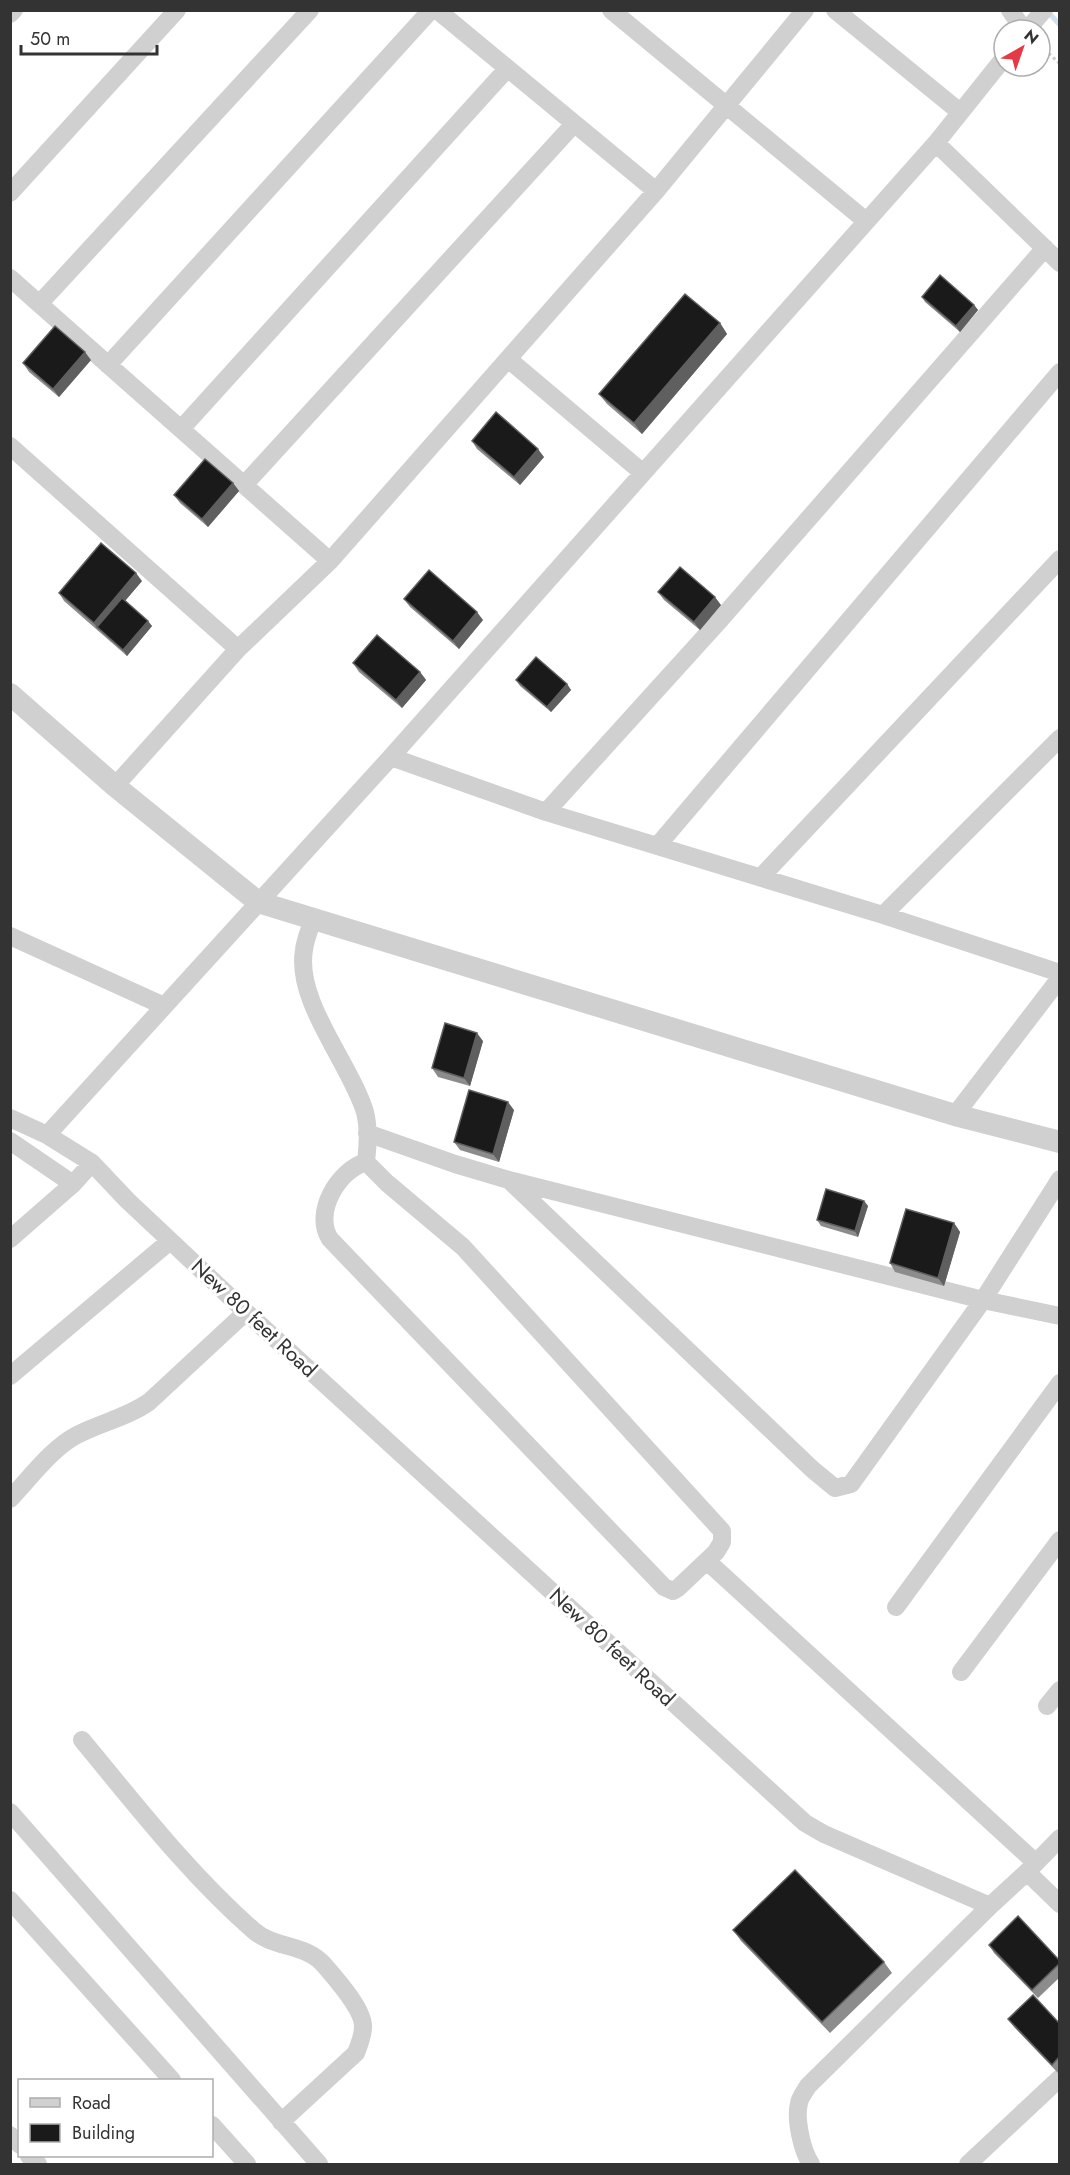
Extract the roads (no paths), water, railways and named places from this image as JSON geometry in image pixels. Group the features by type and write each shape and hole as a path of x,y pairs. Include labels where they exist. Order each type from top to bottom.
{"street":[{"path":"10,14 14,10"},
{"path":"10,193 177,10"},
{"path":"40,303 310,10"},
{"path":"108,364 431,10"},
{"path":"437,10 656,191"},
{"path":"611,10 866,220"},
{"path":"115,786 238,649 330,561 656,191 805,10"},
{"path":"835,10 960,112"},
{"path":"181,429 507,69"},
{"path":"47,1135 391,757 936,143 992,73"},
{"path":"244,485 574,124"},
{"path":"936,143 1059,263"},
{"path":"546,812 720,620 1045,248"},
{"path":"10,278 330,561"},
{"path":"508,358 643,473"},
{"path":"658,845 1059,372"},
{"path":"10,446 238,649"},
{"path":"761,877 1059,559"},
{"path":"10,694 115,786 258,902 955,1115 1059,1142"},
{"path":"883,915 1059,738"},
{"path":"391,757 546,812 883,915 1059,976 955,1115"},
{"path":"314,919 303,950 304,976 317,1015 365,1112 366,1162 387,1183 463,1247 722,1531 722,1542 707,1561 678,1588 673,1591 663,1587 330,1239 324,1224 325,1211 332,1193 343,1177 357,1165 366,1162"},
{"path":"10,936 164,1006"},
{"name":"New 80 feet Road","path":"10,1118 47,1135 92,1163 170,1241 246,1312 805,1822 824,1834 990,1906"},
{"path":"367,1133 509,1180 983,1300 1059,1316"},
{"path":"10,1141 73,1184"},
{"path":"10,1239 73,1184 92,1163"},
{"path":"509,1180 812,1469 835,1488 851,1484 983,1300 1059,1179"},
{"path":"10,1376 170,1241"},
{"path":"10,1499 61,1446 76,1435 134,1413 149,1402 246,1312"},
{"path":"896,1607 1059,1383"},
{"path":"961,1672 1059,1540"},
{"path":"707,1561 1032,1868 1059,1904"},
{"path":"1047,1706 1059,1690"},
{"path":"81,1740 190,1868 255,1933 269,1940 296,1947 324,1964 357,2008 364,2024 356,2053 281,2122"},
{"path":"10,1812 319,2164"},
{"path":"811,2164 807,2159 798,2125 799,2103 808,2086 990,1906 1032,1868 1059,1838"},
{"path":"10,1900 171,2079"},
{"path":"969,2164 1059,2078"},
{"path":"213,2126 247,2164"}],"waterway":[{"path":"1048,12 1060,25"}]}
